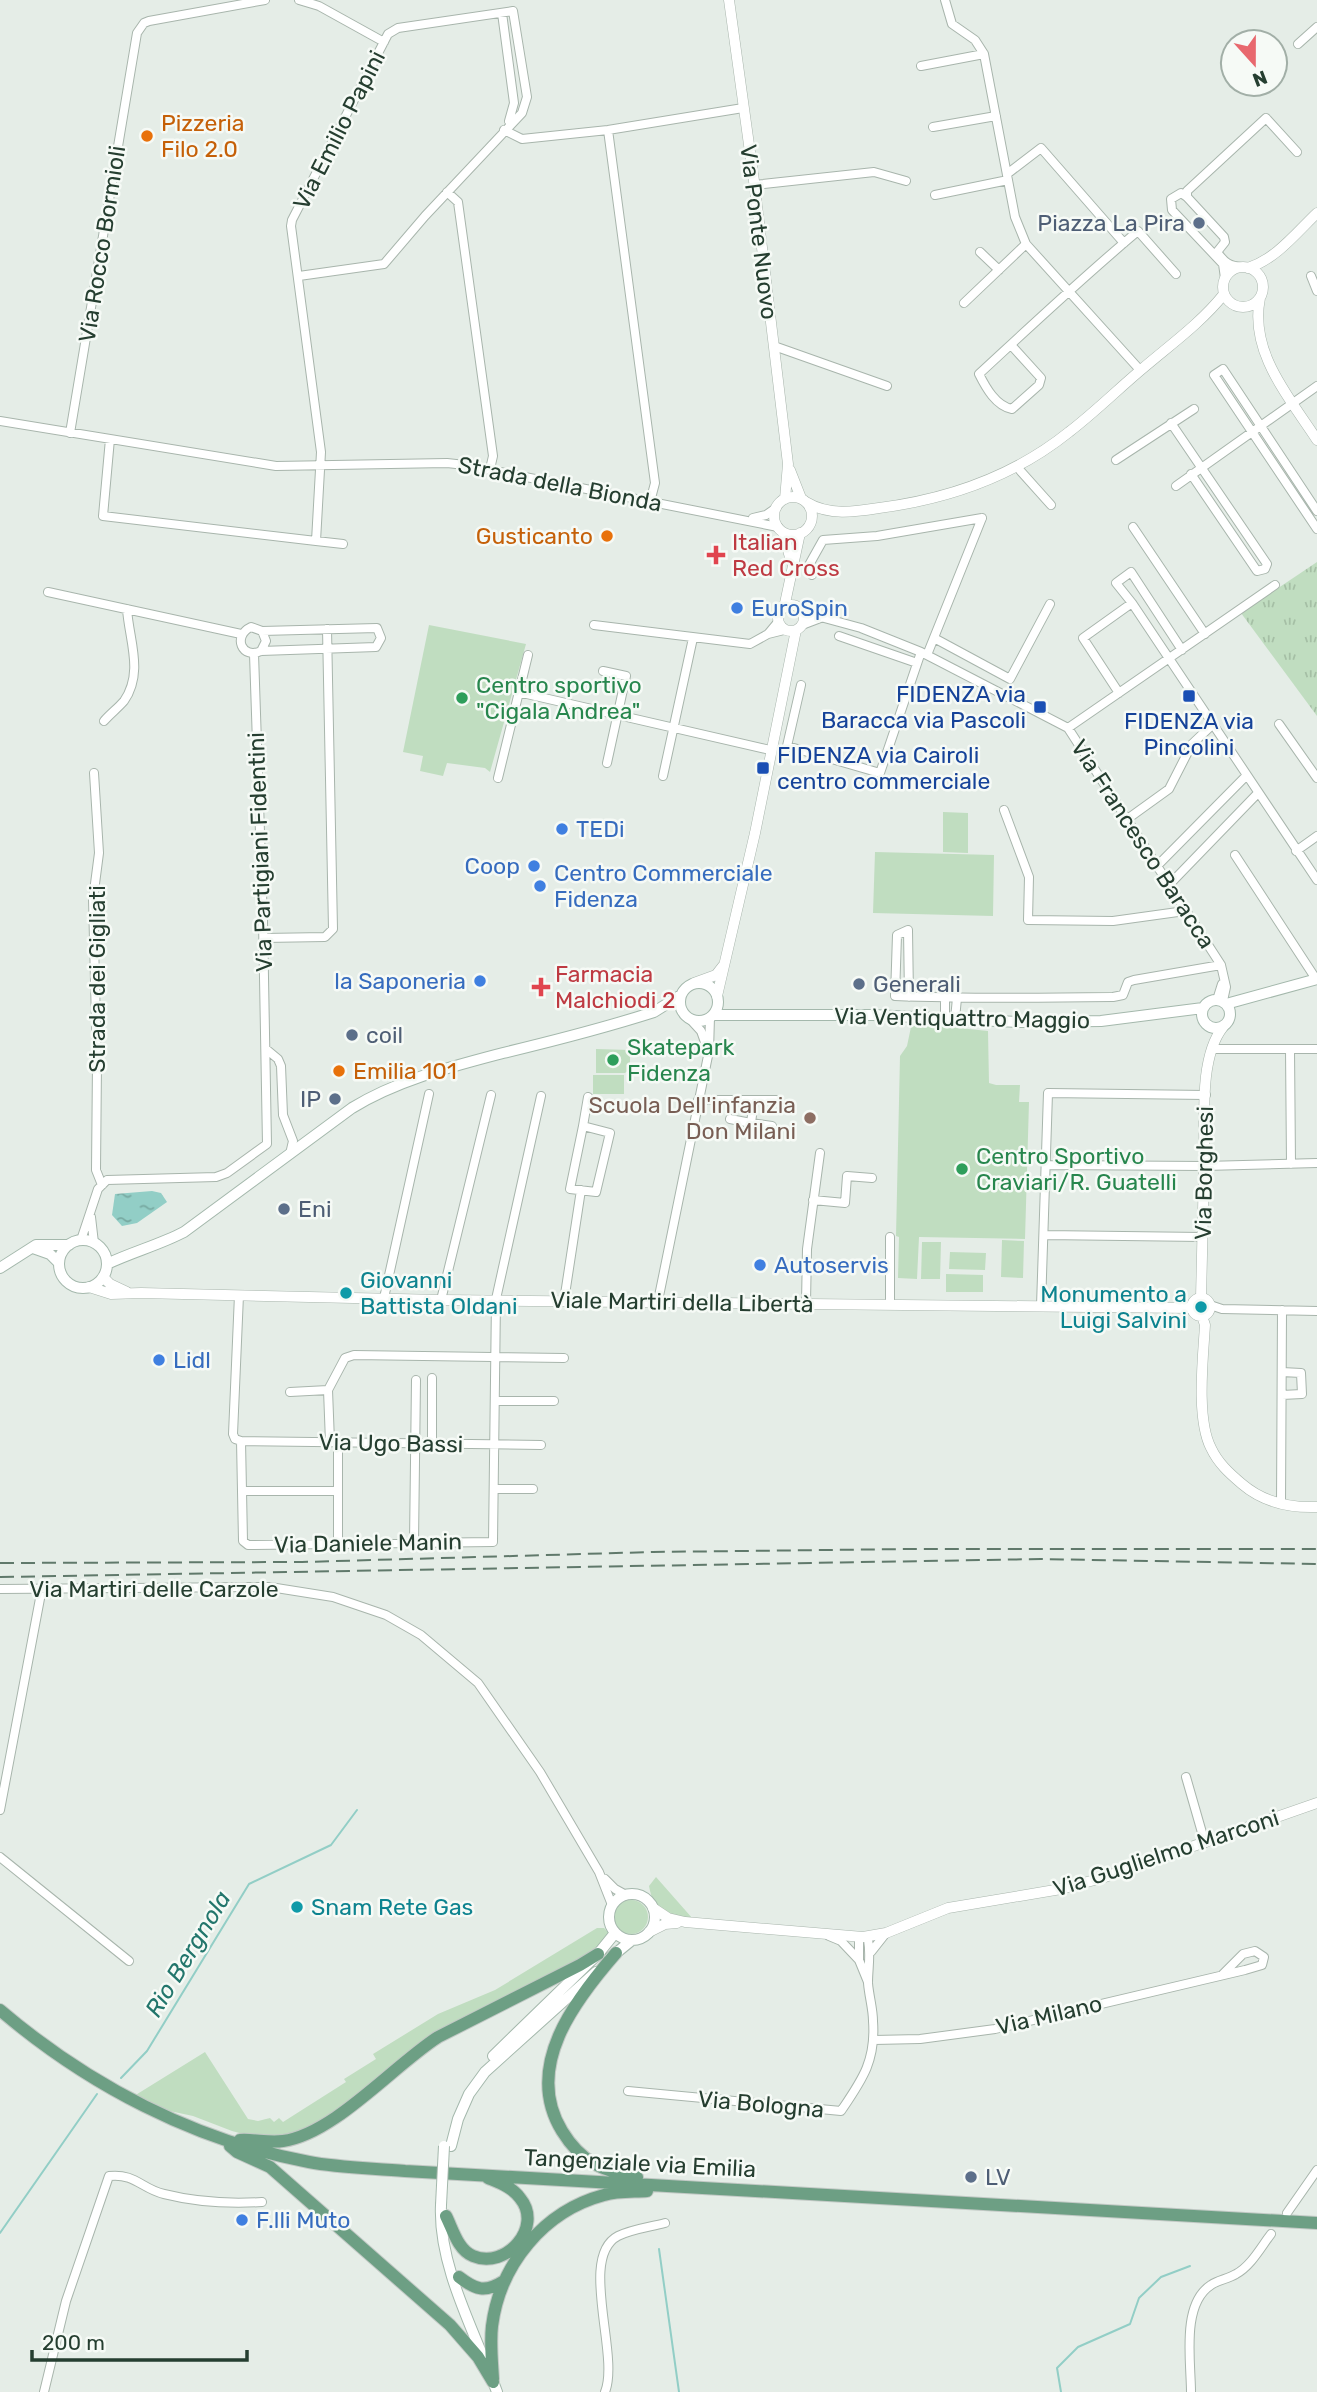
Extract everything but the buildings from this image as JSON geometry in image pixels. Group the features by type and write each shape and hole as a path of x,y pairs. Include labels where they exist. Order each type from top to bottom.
{"main road":[{"name":"Via Ventiquattro Maggio","path":"654,1012 686,1015 700,1021 711,1016 746,1013 1018,1022 1101,1021 1177,1012 1203,1013 1209,1002 1260,994 1317,979"},
{"name":"Via Ventiquattro Maggio","path":"107,1264 184,1232 369,1098 414,1078 654,1012 694,983 705,984 723,1004 746,1013"},
{"name":"Via Ventiquattro Maggio","path":"1223,1027 1239,1007 1260,994"},
{"path":"681,995 686,1015"},
{"path":"711,1016 717,998"},
{"path":"1222,1002 1230,1016"},
{"path":"1203,1013 1211,1028 1223,1027"},
{"path":"0,1268 42,1244 69,1245 81,1240 98,1247 107,1264 103,1277 89,1287 70,1284 62,1276 59,1263 62,1253 69,1245"},
{"name":"Via Ventiquattro Maggio","path":"98,1247 140,1249"},
{"path":"33,1248 50,1254 59,1263"},
{"path":"447,2146 469,2094 485,2072 616,1953 632,1940 649,1933 654,1921 653,1908 640,1896 626,1895 612,1905 609,1919 615,1933 632,1940"},
{"path":"495,2387 447,2257 442,2228 447,2146 464,2090 492,2057 598,1954 615,1933"},
{"path":"616,1953 592,1980 556,2042 548,2071 551,2104 557,2122 578,2153 613,2173 724,2189"},
{"path":"225,2141 284,2141 329,2124 418,2050 438,2037 598,1954"},
{"name":"Tangenziale via Emilia","path":"0,2010 46,2047 98,2081 144,2106 225,2141 310,2162 405,2171 1317,2223"},
{"path":"225,2141 237,2152 270,2167 450,2325 478,2357 495,2387"},
{"path":"445,2208 459,2244 473,2256 492,2259 511,2252 523,2237 528,2218 522,2200 509,2187 478,2174"},
{"path":"495,2387 492,2328 497,2302 504,2281 531,2239 559,2215 606,2194 724,2189"},
{"path":"445,2208 449,2239 459,2277 495,2387"},
{"path":"447,2257 459,2277 479,2290 492,2288 504,2281"}],"street":[{"name":"Via Rocco Bormioli","path":"70,433 136,33 149,21 265,0"},
{"path":"299,0 319,6 384,42"},
{"name":"Via Ponte Nuovo","path":"729,0 788,464 785,499"},
{"path":"945,0 952,24 975,40 984,54 1015,217 1026,244 1140,370"},
{"name":"Via Emilio Papini","path":"299,276 381,266 522,113 527,97 513,11 398,28 388,34 292,220 321,467 316,541"},
{"path":"502,13 514,103 513,113 504,130 522,139 608,130 743,108"},
{"path":"1298,44 1317,27"},
{"path":"921,66 984,54"},
{"path":"933,127 996,116"},
{"path":"789,627 800,609 792,567 775,521 776,508 785,499 790,497 804,500 828,512 843,512 938,499 996,478 1069,433 1196,324 1224,294 1223,264 1172,210 1171,199 1185,194 1266,118 1297,152"},
{"path":"608,130 655,483 650,502"},
{"path":"935,195 1007,177 1041,148 1124,243"},
{"path":"754,185 874,172 906,181"},
{"path":"447,192 458,202 493,456 490,469"},
{"path":"1185,194 1224,237 1225,242 1217,252 1224,261 1230,266 1256,272 1262,281"},
{"path":"1261,343 1257,313 1263,274 1283,247 1317,213"},
{"path":"1011,345 1041,379 1039,385 1012,409 1003,407 985,387 979,374 1068,293 1138,231 1177,274"},
{"path":"964,303 1026,244"},
{"path":"1225,278 1236,269 1259,264 1283,247"},
{"path":"980,252 999,270"},
{"path":"1311,276 1317,291"},
{"path":"1224,294 1248,313 1271,369 1317,440"},
{"path":"1196,324 1219,310 1252,305 1260,298"},
{"path":"774,346 887,386"},
{"path":"1317,511 1223,369 1216,373 1214,375 1317,529"},
{"path":"1176,486 1317,386"},
{"path":"1116,460 1194,409"},
{"name":"Strada della Bionda","path":"0,421 276,466 447,463 745,518 780,529"},
{"path":"1171,423 1267,564 1265,569 1257,571 1191,474"},
{"path":"110,439 103,516 343,544"},
{"name":"Via Ponte Nuovo","path":"788,464 811,512 811,522"},
{"path":"1017,467 1051,505"},
{"name":"Strada della Bionda","path":"745,518 760,517 776,508"},
{"path":"717,998 755,833 792,650 789,627 779,613 783,608 800,533 811,522 843,512"},
{"path":"802,685 787,746 880,774 917,663 934,638 982,518 877,536 823,540 809,565 812,575"},
{"path":"1133,527 1205,634"},
{"path":"780,529 789,534 800,533"},
{"path":"1182,650 1131,572 1116,583 1317,880"},
{"path":"1068,728 1275,586"},
{"path":"48,592 241,634 251,627 262,631 377,628 381,638 376,647 257,653 246,652 241,646 241,634"},
{"path":"1119,693 1083,638 1132,603"},
{"path":"934,638 1010,679 1050,604"},
{"path":"783,608 790,605 800,609"},
{"path":"104,720 124,701 132,683 135,651 128,633 127,609"},
{"name":"Via Francesco Baracca","path":"800,609 924,654 1068,728 1222,970"},
{"path":"594,625 750,644 768,634 826,617"},
{"path":"264,938 326,937 333,929 327,629"},
{"path":"257,653 267,641 262,631"},
{"path":"839,636 917,663"},
{"path":"663,776 693,638"},
{"name":"Via Partigiani Fidentini","path":"102,1185 112,1178 216,1177 265,1147 268,1138 257,653"},
{"path":"498,778 528,654"},
{"path":"603,671 626,676 607,763"},
{"path":"519,692 770,750"},
{"path":"1279,724 1317,778"},
{"path":"1126,820 1169,789 1192,744 1212,725"},
{"name":"Strada dei Gigliati","path":"94,773 99,853 93,899 97,1064 96,1170 102,1185"},
{"path":"1156,867 1246,776"},
{"path":"1168,886 1258,793"},
{"path":"1004,810 1029,877 1028,920 1112,921 1185,911"},
{"path":"1296,851 1317,836"},
{"path":"1235,855 1317,979"},
{"path":"909,997 908,930 897,935 895,996 909,997 945,998 1113,997 1123,995 1128,982 1134,980 1222,970 1226,987 1222,1002"},
{"path":"694,983 716,975 727,956"},
{"path":"945,998 950,1018"},
{"path":"950,1018 957,998"},
{"path":"686,1015 701,1031 709,1051"},
{"path":"658,1301 709,1051 711,1016"},
{"name":"Via Borghesi","path":"1212,1049 1223,1027"},
{"name":"Via Borghesi","path":"1201,1298 1206,1095 1212,1049 1211,1028"},
{"name":"Via Partigiani Fidentini","path":"266,1049 280,1062 283,1115 293,1141 290,1154"},
{"path":"1212,1049 1317,1049"},
{"path":"1290,1049 1291,1164"},
{"path":"1041,1306 1048,1093 1206,1095"},
{"path":"384,1298 429,1094"},
{"path":"441,1300 491,1095"},
{"path":"533,1489 494,1489 496,1299 541,1096"},
{"path":"583,1126 610,1133 596,1192 570,1189 583,1126 589,1097"},
{"path":"698,1100 776,1100"},
{"path":"751,1123 754,1100"},
{"path":"730,1119 772,1126"},
{"path":"290,1128 300,1136 313,1136"},
{"path":"806,1303 807,1248 820,1153"},
{"path":"1047,1164 1205,1166 1317,1163"},
{"path":"813,1200 845,1203 847,1176 872,1178"},
{"path":"81,1240 94,1198 102,1185"},
{"path":"564,1301 581,1190"},
{"path":"91,1214 98,1247"},
{"path":"1045,1235 1202,1237"},
{"path":"890,1237 890,1304"},
{"name":"Viale Martiri della Libertà","path":"103,1277 110,1284 131,1293"},
{"name":"Viale Martiri della Libertà","path":"89,1287 111,1294 1192,1308"},
{"path":"239,1295 233,1434 235,1439 241,1441 243,1490 337,1491"},
{"path":"1201,1298 1206,1299 1210,1306 1208,1314 1202,1316 1194,1313 1192,1308 1195,1301 1201,1298"},
{"path":"1210,1306 1222,1309 1317,1311"},
{"path":"1282,1310 1282,1504"},
{"path":"1202,1316 1205,1325 1203,1413 1206,1436 1211,1448 1223,1467 1249,1491 1282,1504 1317,1507"},
{"path":"338,1544 334,1442 328,1390 345,1358 354,1355 564,1358"},
{"path":"1282,1372 1301,1373 1302,1394 1282,1395"},
{"path":"432,1378 432,1443"},
{"path":"414,1543 416,1380"},
{"path":"290,1392 328,1390"},
{"path":"495,1401 554,1401"},
{"name":"Via Ugo Bassi","path":"241,1441 541,1445"},
{"name":"Via Daniele Manin","path":"243,1490 243,1541 248,1545 493,1542 494,1489"},
{"name":"Via Martiri delle Carzole","path":"0,1589 270,1587 333,1597 386,1615 421,1635 478,1683 540,1772 599,1872"},
{"path":"0,1810 43,1588"},
{"path":"1186,1777 1205,1843"},
{"name":"Via Guglielmo Marconi","path":"653,1908 668,1918 685,1922 863,1937 886,1933 948,1908 1061,1889 1205,1843 1317,1803"},
{"path":"0,1857 129,1961"},
{"path":"599,1872 615,1889 626,1895"},
{"path":"599,1872 612,1905"},
{"name":"Via Guglielmo Marconi","path":"649,1933 665,1924 685,1922"},
{"path":"871,1952 886,1933"},
{"name":"Via Bologna","path":"826,1934 841,1941 859,1960 868,1982"},
{"path":"859,1960 859,1939 863,1937 868,1940 871,1952"},
{"name":"Via Milano","path":"874,2040 920,2039 995,2029 1222,1975 1262,1965 1264,1957 1255,1951 1242,1954 1222,1975"},
{"name":"Via Bologna","path":"628,2091 841,2111 863,2078 871,2058 874,2040 868,1982 871,1952"},
{"path":"1287,2213 1317,2169"},
{"path":"44,2392 66,2301 109,2176 123,2174 162,2194 230,2204 262,2202"},
{"path":"605,2392 609,2366 600,2265 607,2245 618,2236 665,2223"},
{"path":"1191,2392 1189,2336 1192,2315 1199,2300 1209,2286 1244,2269 1271,2234"}],"green space":[{"path":"1317,562 1317,716 1241,613"},
{"name":"Centro sportivo \"Cigala Andrea\"","path":"429,625 526,644 490,772 485,768 447,763 443,776 420,771 423,756 403,752"},
{"path":"943,812 968,813 968,853 943,852"},
{"path":"875,852 994,855 993,916 873,913"},
{"name":"Centro Sportivo Craviari/R. Guatelli","path":"920,1024 988,1031 989,1083 1020,1085 1019,1102 1029,1102 1025,1239 919,1237 917,1279 898,1278 899,1237 896,1236 900,1056 907,1046 911,1027"},
{"name":"Skatepark Fidenza","path":"596,1049 630,1050 630,1069 625,1073 596,1073"},
{"path":"593,1075 624,1075 624,1094 593,1094"},
{"path":"1002,1240 1024,1241 1023,1278 1001,1277"},
{"path":"922,1242 941,1242 940,1279 921,1279"},
{"path":"950,1252 986,1253 985,1270 949,1269"},
{"path":"946,1274 983,1275 983,1292 946,1292"},
{"path":"656,1877 693,1919 669,1915 654,1903 649,1886"},
{"path":"631,1900 643,1905 648,1917 643,1929 631,1934 619,1929 614,1917 619,1905"},
{"path":"597,1928 604,1928 608,1932 604,1943 595,1951 441,2031 329,2118 295,2135 258,2138 193,2116 165,2110 134,2096 205,2052 248,2119 258,2121 270,2118 274,2122 279,2118 283,2122 346,2082 344,2079 376,2059 373,2054 438,2014 495,1990"}],"water":[{"path":"152,1191 161,1193 167,1202 137,1223 122,1226 112,1215 115,1194"}],"waterway":[{"name":"Rio Bergnola","path":"121,2078 147,2051 249,1884 331,1845 357,1810"},
{"name":"Rio Bergnola","path":"0,2233 97,2094"},
{"path":"659,2249 679,2392"},
{"path":"1061,2392 1057,2368 1078,2347 1130,2324 1139,2298 1161,2277 1190,2266"}],"railway":[{"path":"0,1563 302,1562 653,1552 913,1549 1317,1549"},
{"path":"0,1577 1041,1559 1317,1564"}],"place":[{"name":"Pizzeria Filo 2.0","path":"147,136"},
{"name":"Piazza La Pira","path":"1199,223"},
{"name":"Gusticanto","path":"607,536"},
{"name":"Italian Red Cross","path":"716,555"},
{"name":"EuroSpin","path":"737,608"},
{"name":"FIDENZA via Pincolini","path":"1189,696"},
{"name":"Centro sportivo \"Cigala Andrea\"","path":"462,698"},
{"name":"FIDENZA via Baracca via Pascoli","path":"1040,707"},
{"name":"FIDENZA via Cairoli centro commerciale","path":"763,768"},
{"name":"TEDi","path":"562,829"},
{"name":"Coop","path":"534,866"},
{"name":"Centro Commerciale Fidenza","path":"540,886"},
{"name":"la Saponeria","path":"480,981"},
{"name":"Generali","path":"859,984"},
{"name":"Farmacia Malchiodi 2","path":"541,987"},
{"name":"coil","path":"352,1035"},
{"name":"Skatepark Fidenza","path":"613,1060"},
{"name":"Emilia 101","path":"339,1071"},
{"name":"IP","path":"335,1099"},
{"name":"Scuola Dell'infanzia Don Milani","path":"810,1118"},
{"name":"Centro Sportivo Craviari/R. Guatelli","path":"962,1169"},
{"name":"Eni","path":"284,1209"},
{"name":"Autoservis","path":"760,1265"},
{"name":"Giovanni Battista Oldani","path":"346,1293"},
{"name":"Monumento a Luigi Salvini","path":"1201,1307"},
{"name":"Lidl","path":"159,1360"},
{"name":"Snam Rete Gas","path":"297,1907"},
{"name":"LV","path":"971,2177"},
{"name":"F.lli Muto","path":"242,2220"}]}
